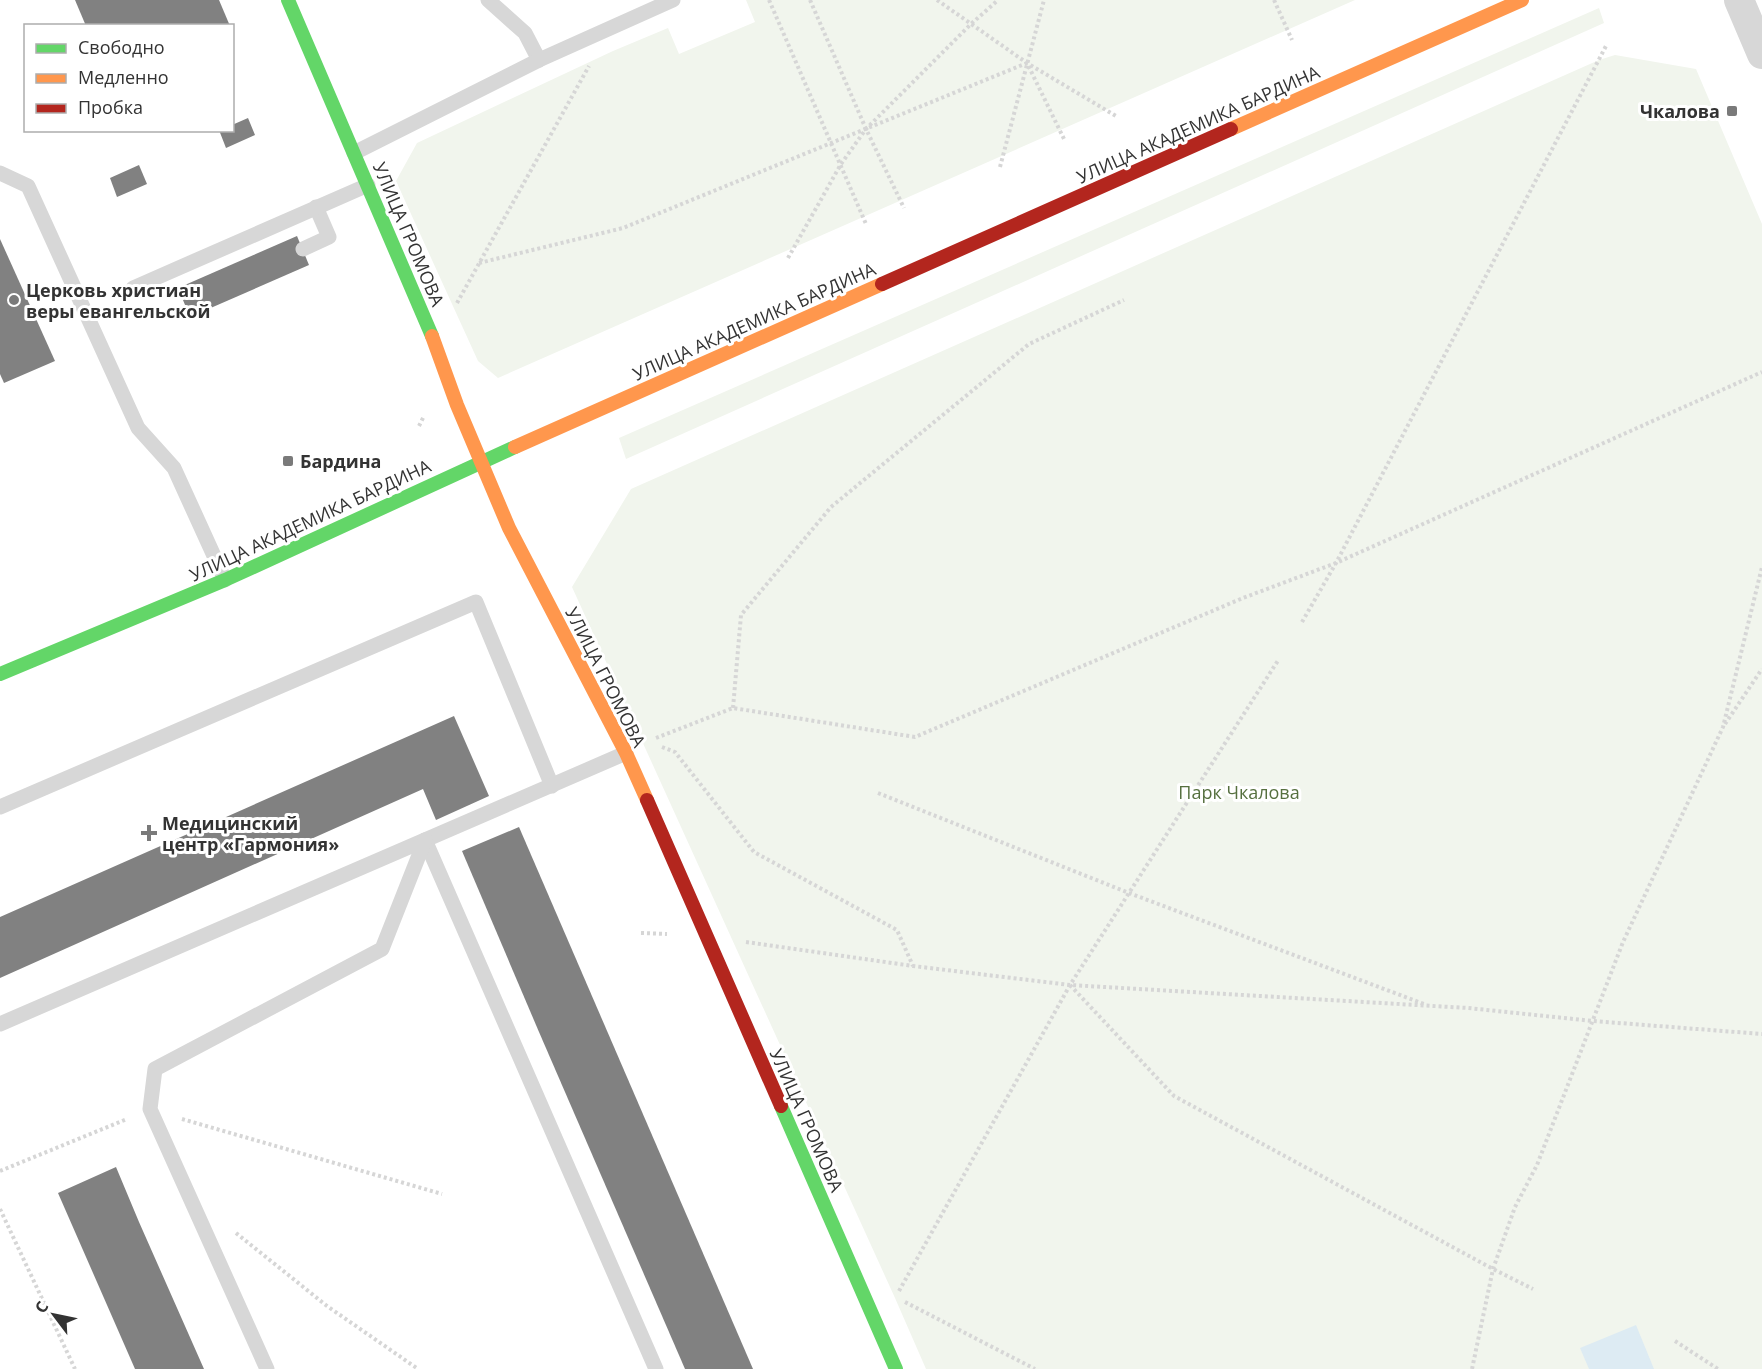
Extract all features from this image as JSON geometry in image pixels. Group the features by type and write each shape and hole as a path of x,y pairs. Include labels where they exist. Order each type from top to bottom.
{"street":[{"name":"УЛИЦА ГРОМОВА","path":"288,0 428,324 457,405 509,528 626,753 896,1369"},
{"name":"УЛИЦА АКАДЕМИКА БАРДИНА","path":"0,674 225,580 480,462 1522,0"},
{"path":"1739,0 1762,54"}],"lane":[{"path":"488,0 525,33 539,60"},
{"path":"354,153 539,60 673,0"},
{"path":"0,173 28,186 138,428 174,468 225,580"},
{"path":"133,288 368,185"},
{"path":"303,249 329,237 316,207"},
{"path":"0,807 476,602 552,786"},
{"path":"0,1024 626,753"},
{"path":"267,1369 150,1109 155,1069 382,949 425,840"},
{"path":"425,840 656,1369"}],"path":[{"path":"769,0 866,224"},
{"path":"810,0 866,129 904,208"},
{"path":"937,0 1027,63 1116,116"},
{"path":"788,258 841,164 866,129 970,24 998,0"},
{"path":"1000,166 1044,0"},
{"path":"1274,0 1292,40"},
{"path":"456,303 611,27"},
{"path":"1302,622 1336,562 1607,44"},
{"path":"479,263 623,228 1027,63"},
{"path":"1027,63 1064,139"},
{"path":"733,708 741,615 831,507 1029,344 1124,300"},
{"path":"647,742 733,708 915,737 1244,598 1336,562 1762,372"},
{"path":"1723,727 1762,567"},
{"path":"1035,1369 895,1298 1070,985 1279,659"},
{"path":"1472,1369 1493,1269 1515,1207 1537,1165 1623,942 1723,727 1762,669"},
{"path":"656,745 675,752 754,852 897,930 914,966"},
{"path":"878,793 1129,893 1428,1005"},
{"path":"641,933 707,936 914,966 1070,985 1428,1005 1762,1034"},
{"path":"1070,985 1174,1096 1533,1289"},
{"path":"0,1171 150,1109 442,1194"},
{"path":"0,1209 75,1369"},
{"path":"235,1233 327,1306 418,1369"},
{"path":"1675,1341 1718,1369"}],"green space":[{"path":"746,0 1355,0 498,378 478,361 396,181 417,143 613,51 668,28 679,54 755,22"},
{"path":"1599,8 1604,23 626,459 619,438"},
{"name":"Парк Чкалова","path":"1615,55 1696,69 1762,224 1762,1369 926,1369 572,587 631,489 1599,60"}],"shaded area":[{"path":"1636,1325 1654,1369 1589,1369 1580,1348"}],"building":[{"path":"75,0 219,0 229,24 85,24"},
{"path":"248,118 255,135 226,148 220,132 234,132 234,124"},
{"path":"139,165 147,184 117,197 110,178"},
{"path":"297,236 309,265 190,317 178,288"},
{"name":"Церковь христиан веры евангельской","path":"0,239 55,361 4,383 0,374"},
{"path":"454,716 489,796 436,820 423,789 0,978 0,917"},
{"path":"519,827 753,1369 685,1369 539,1032 462,851"},
{"path":"116,1167 204,1369 135,1369 58,1193"}],"traffic: fast":[{"path":"288,0 432,336"},
{"path":"0,674 225,580 515,447"},
{"path":"781,1106 896,1369"}],"traffic: slow":[{"path":"1231,129 1522,0"},
{"path":"515,447 882,284"},
{"path":"432,336 457,405 509,528 626,753 647,800"}],"traffic: jam":[{"path":"882,284 1231,129"},
{"path":"647,800 781,1106"}],"place":[{"name":"Чкалова","path":"1732,111"},
{"name":"Церковь христиан веры евангельской","path":"14,300"},
{"name":"Бардина","path":"288,461"},
{"name":"Медицинский центр «Гармония»","path":"149,833"}]}
